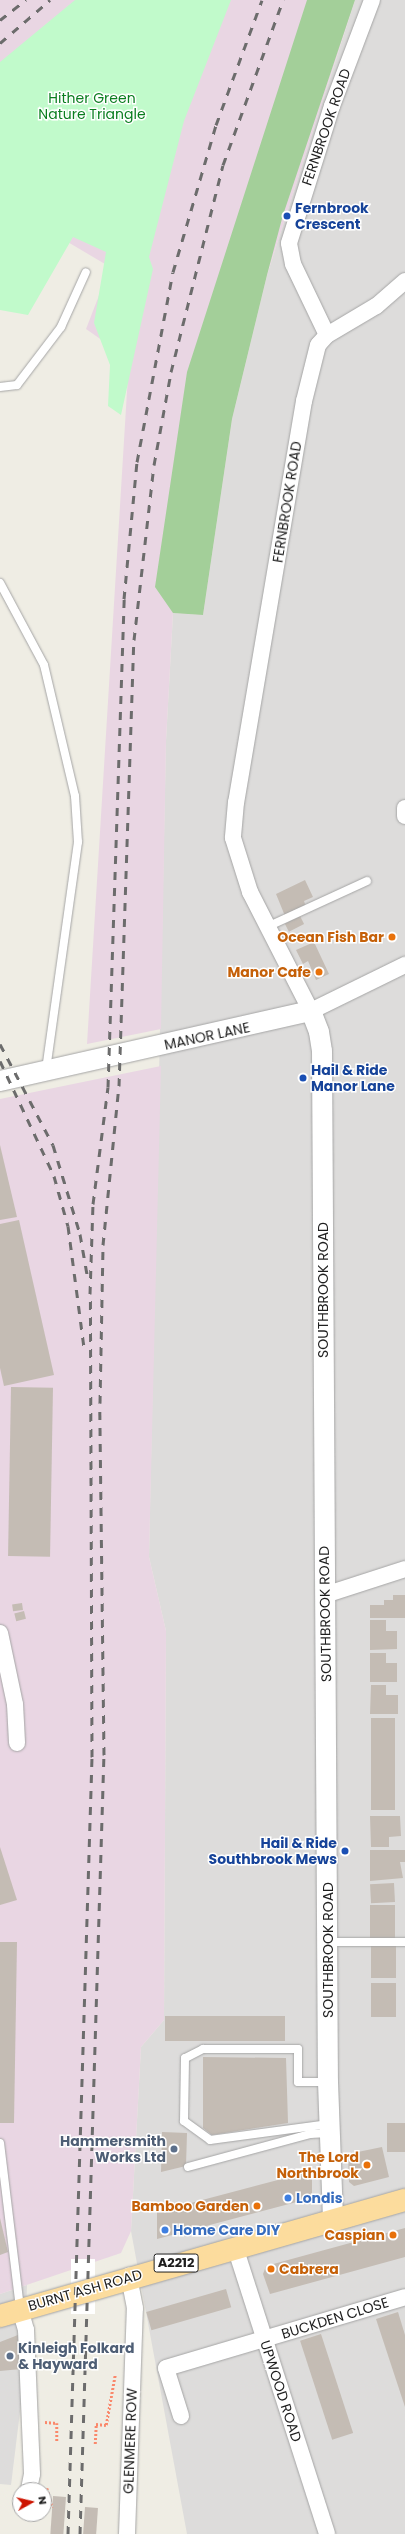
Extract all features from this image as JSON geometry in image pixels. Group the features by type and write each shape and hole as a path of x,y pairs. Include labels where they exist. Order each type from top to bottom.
{"main road":[{"name":"BURNT ASH ROAD","path":"10,2312 129,2276 405,2200"}],"street":[{"name":"FERNBROOK ROAD","path":"311,1011 267,927 240,868 233,838 236,802 304,400 318,345 327,335 293,264 289,243 332,106 372,0"},
{"path":"327,335 359,318 405,281"},
{"path":"405,808 405,816"},
{"name":"MANOR LANE","path":"0,1081 311,1011 405,965"},
{"name":"SOUTHBROOK ROAD","path":"311,1011 322,1051 328,2082 333,2220"},
{"path":"325,1594 405,1569"},
{"path":"0,1633 15,1704 17,1743"},
{"name":"UPWOOD ROAD","path":"235,2247 327,2534"},
{"name":"GLENMERE ROW","path":"127,2534 135,2308 129,2276"},
{"name":"BUCKDEN CLOSE","path":"181,2416 166,2368 405,2297"},
{"path":"10,2312 26,2330 32,2474 30,2482"}],"lane":[{"path":"0,387 17,385 61,327 86,272"},
{"path":"0,583 44,665 75,796 78,842 46,1071"},
{"path":"267,927 367,881"},
{"path":"328,1942 405,1942"},
{"path":"328,2082 298,2082 298,2050 203,2049 185,2058 184,2121 210,2140 329,2129"},
{"path":"188,2167 329,2129"},
{"path":"0,2143 10,2312"}],"path":[{"path":"43,2422 57,2423 57,2442"},
{"path":"94,2444 96,2424"}],"shaded area":[{"path":"0,0 355,0 267,275 232,419 203,615 173,613 166,741 161,1029 87,1044 129,359 86,329 110,267 61,238 0,301"},
{"path":"355,0 405,0 405,2534 187,2534 131,2231 141,2047 164,2020 166,1631 149,1557 166,741 173,613 203,615 232,419 267,275"},
{"path":"161,1066 149,1557 166,1631 164,2020 141,2047 131,2231 121,2253 0,2294 0,1099"},
{"path":"27,2285 24,2379 11,2485 0,2484 0,2294"}],"green space":[{"name":"Hither Green Nature Triangle","path":"75,0 231,0 184,121 149,257 153,269 121,415 108,406 110,365 94,323 106,252 73,237 28,315 0,310 0,62"},
{"path":"307,0 355,0 283,215 267,275 232,419 203,615 173,613 155,587 187,372"}],"pier":[{"path":"71,2259 95,2259 95,2314 71,2314"}],"building":[{"path":"305,880 313,897 304,901 306,907 285,916 276,894"},
{"path":"300,916 304,924 289,932 285,924"},
{"path":"314,942 329,974 316,980 308,961 303,964 296,950"},
{"path":"0,1145 17,1217 0,1220"},
{"path":"19,1220 54,1375 4,1386 0,1368 0,1224"},
{"path":"11,1387 53,1388 50,1557 8,1556"},
{"path":"393,1595 405,1595 405,1618 370,1618 370,1605 384,1605 384,1600 393,1600"},
{"path":"22,1603 23,1610 13,1611 12,1604"},
{"path":"24,1611 26,1619 16,1621 14,1613"},
{"path":"370,1620 386,1620 386,1631 397,1631 397,1649 370,1650"},
{"path":"370,1653 386,1653 386,1663 397,1663 397,1682 370,1682"},
{"path":"371,1685 386,1685 386,1695 398,1695 398,1714 370,1714"},
{"path":"371,1718 395,1718 395,1810 371,1810"},
{"path":"370,1816 400,1816 401,1836 389,1837 389,1847 371,1847"},
{"path":"0,1847 17,1900 0,1905"},
{"path":"370,1850 405,1850 405,1862 400,1862 403,1878 370,1881"},
{"path":"394,1883 395,1902 371,1903 370,1884"},
{"path":"370,1905 395,1905 395,1938 370,1938"},
{"path":"0,1942 17,1942 14,2123 0,2123"},
{"path":"371,1945 396,1945 396,1978 371,1978"},
{"path":"371,1983 396,1983 396,2017 371,2017"},
{"path":"165,2016 285,2016 285,2041 165,2041"},
{"path":"203,2057 286,2058 288,2123 212,2135 203,2128"},
{"path":"387,2123 405,2123 405,2152 387,2152"},
{"name":"Hammersmith Works Ltd","path":"162,2132 187,2133 186,2166 161,2172"},
{"name":"The Lord Northbrook","path":"382,2147 389,2177 354,2186 349,2182 348,2154"},
{"path":"312,2171 312,2194 308,2199 157,2239 157,2212"},
{"path":"0,2218 8,2252 0,2255"},
{"path":"405,2228 405,2257 270,2294 263,2274 266,2266"},
{"path":"226,2289 231,2307 151,2330 146,2312"},
{"path":"398,2312 405,2335 405,2407 376,2319"},
{"path":"321,2334 353,2433 332,2440 300,2341"},
{"name":"Kinleigh Folkard & Hayward","path":"18,2335 21,2369 0,2371 0,2342"},
{"path":"53,2496 66,2497 63,2534 50,2534"},
{"path":"85,2507 98,2508 96,2534 83,2534"}],"railway":[{"path":"0,20 26,0"},
{"path":"0,43 50,0"},
{"path":"68,2534 92,1757 90,1294 93,1204 108,1087 124,599 137,462 173,272 216,125 262,0"},
{"path":"80,2534 104,1755 100,1403 103,1245 119,1086 134,640 154,465 171,372 223,165 283,0"},
{"path":"0,1044 53,1145 80,1234 87,1274"},
{"path":"0,1061 54,1176 68,1226 84,1347"}],"place":[{"name":"Fernbrook Crescent","path":"287,216"},
{"name":"Ocean Fish Bar","path":"392,937"},
{"name":"Manor Cafe","path":"319,972"},
{"name":"Hail & Ride Manor Lane","path":"303,1078"},
{"name":"Hail & Ride Southbrook Mews","path":"345,1851"},
{"name":"Hammersmith Works Ltd","path":"174,2149"},
{"name":"The Lord Northbrook","path":"367,2165"},
{"name":"Londis","path":"288,2198"},
{"name":"Bamboo Garden","path":"257,2206"},
{"name":"Home Care DIY","path":"165,2230"},
{"name":"Caspian","path":"393,2235"},
{"name":"Cabrera","path":"271,2269"},
{"name":"Kinleigh Folkard & Hayward","path":"10,2356"}]}
